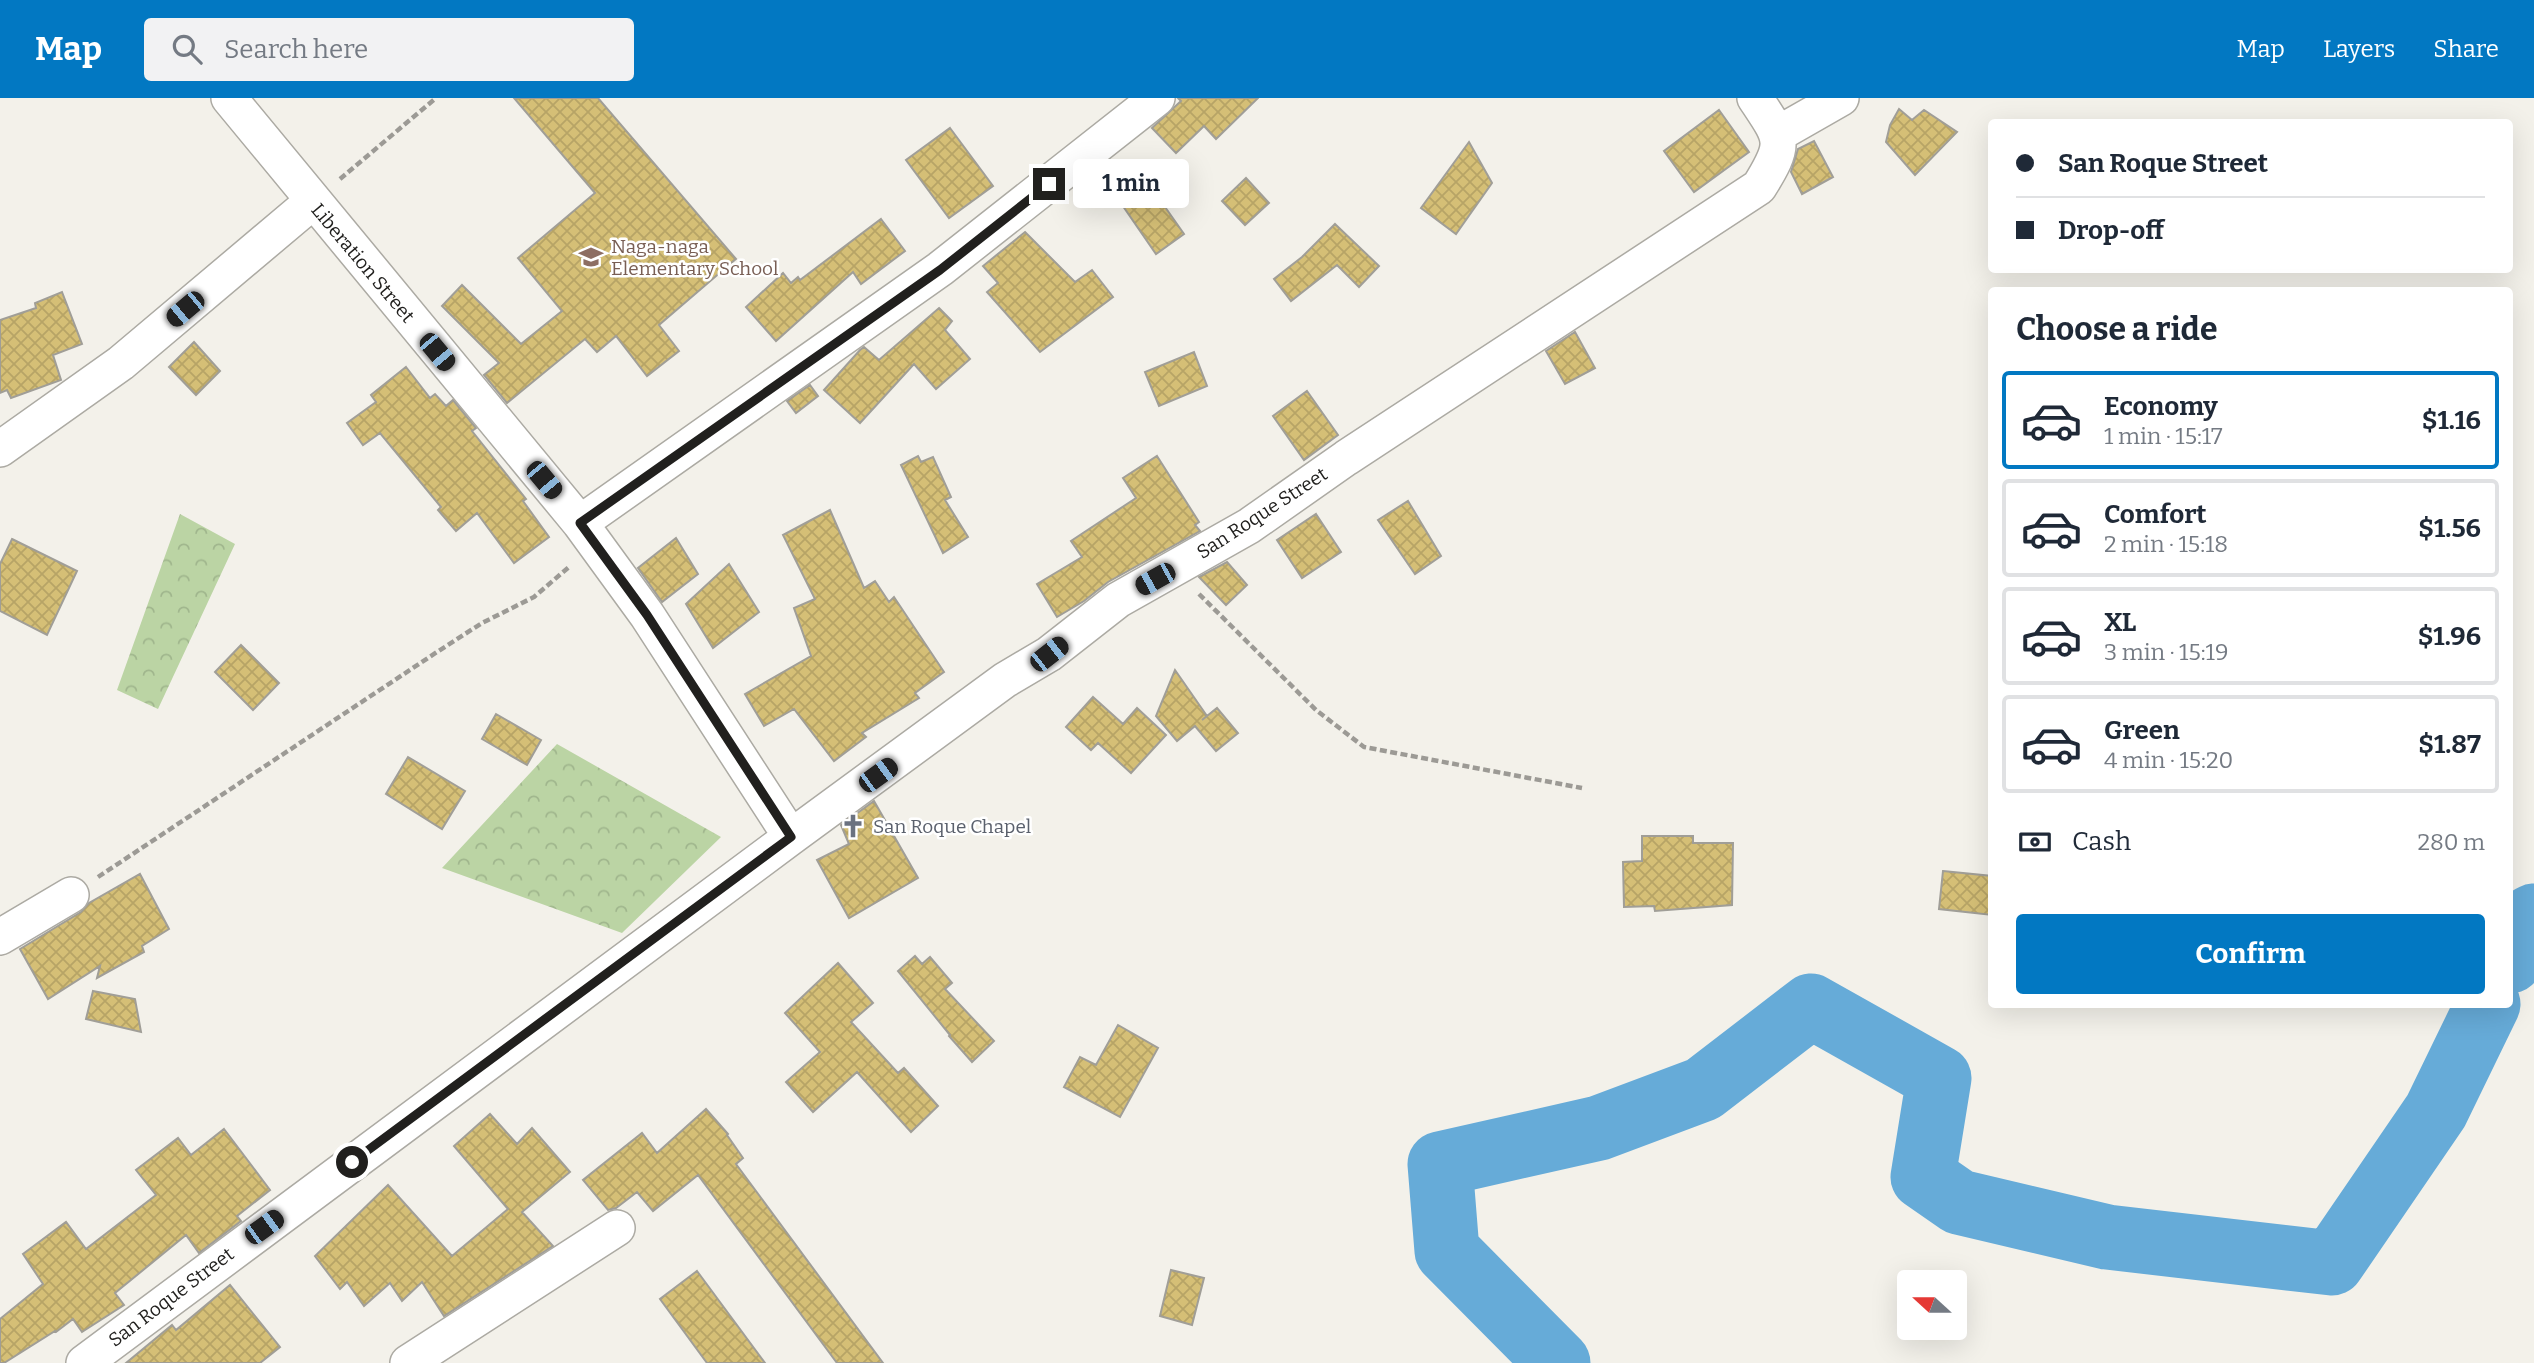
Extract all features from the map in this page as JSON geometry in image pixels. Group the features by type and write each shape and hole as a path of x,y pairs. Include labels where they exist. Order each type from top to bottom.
{"street":[{"name":"Liberation Street","path":"229,98 580,523 647,615 791,837"},
{"path":"580,523 940,270 1157,98"},
{"path":"1755,98 1778,134 1841,98"},
{"name":"San Roque Street","path":"106,1357 791,837 1005,680 1049,654 1118,600 1249,526 1346,458 1759,187 1776,159 1778,134"},
{"path":"0,449 121,363 313,202"},
{"path":"0,937 71,895"},
{"path":"408,1363 617,1228"}],"path":[{"path":"313,202 436,98"},
{"path":"71,895 437,652 482,624 534,597 568,570 578,546 580,523"},
{"path":"1173,569 1316,710 1364,747 1582,788"}],"green space":[{"path":"180,514 235,544 158,709 117,690"},
{"path":"557,744 721,837 622,933 442,868"}],"building":[{"path":"514,98 598,98 736,259 659,325 679,351 647,376 616,336 597,352 585,339 507,403 484,375 499,363 442,306 462,285 521,344 562,311 518,258 595,193"},
{"path":"1178,98 1258,98 1216,139 1204,126 1176,153 1152,128 1181,101"},
{"path":"1899,109 1912,120 1924,110 1957,132 1915,175 1886,142 1890,125"},
{"path":"1719,110 1749,152 1694,192 1664,151"},
{"path":"950,128 993,186 949,218 906,160"},
{"path":"1814,141 1833,177 1802,194 1791,172 1798,149"},
{"path":"1469,142 1492,183 1456,234 1421,208"},
{"path":"1144,177 1184,234 1156,254 1116,196"},
{"path":"1246,178 1269,203 1245,225 1222,201"},
{"path":"881,219 905,251 861,284 853,272 776,341 746,307 783,273 791,283 798,277 800,280"},
{"path":"1335,224 1379,266 1359,287 1337,265 1291,301 1274,279 1302,257"},
{"path":"1025,232 1075,282 1092,270 1113,297 1040,352 987,292 998,283 983,266"},
{"path":"62,292 82,344 53,355 61,380 11,398 7,390 0,393 0,320 36,308 35,303"},
{"path":"939,308 952,321 945,330 970,359 936,389 914,364 860,423 824,390 864,347 879,360"},
{"path":"1575,332 1595,368 1565,384 1546,351"},
{"path":"194,342 220,371 196,395 169,367"},
{"path":"1194,352 1207,386 1159,406 1145,372"},
{"path":"406,367 430,398 435,394 446,406 453,400 476,428 472,431 526,499 523,501 549,537 514,563 477,513 456,531 438,510 441,507 380,433 363,445 347,423 376,402 371,395"},
{"path":"810,385 818,396 796,413 787,401"},
{"path":"1307,391 1338,435 1304,460 1273,416"},
{"path":"918,456 921,462 933,457 951,497 945,500 968,537 943,553 901,465"},
{"path":"1157,456 1199,522 1195,525 1200,531 1108,582 1057,617 1037,584 1082,557 1071,541 1136,498 1123,478"},
{"path":"1408,501 1441,556 1415,574 1378,520"},
{"path":"830,510 864,588 875,581 889,602 894,597 944,672 915,693 919,698 862,733 866,737 834,761 794,709 764,726 745,694 811,656 794,608 815,599 783,535"},
{"path":"1316,514 1341,552 1302,578 1277,540"},
{"path":"676,538 698,574 662,602 638,568"},
{"path":"12,539 77,571 47,635 0,611 0,564"},
{"path":"1227,562 1247,585 1226,605 1199,577"},
{"path":"729,564 759,612 713,648 686,604"},
{"path":"241,645 279,683 253,710 215,672"},
{"path":"1175,670 1207,716 1217,708 1238,733 1216,751 1195,726 1177,741 1156,716"},
{"path":"1093,697 1123,724 1137,708 1166,735 1131,773 1098,743 1091,750 1066,727"},
{"path":"496,714 541,740 527,765 482,739"},
{"path":"408,757 465,791 442,829 386,794"},
{"path":"874,801 918,878 849,918 817,860 849,844 841,825"},
{"path":"1642,836 1693,836 1693,843 1733,843 1732,905 1655,911 1654,906 1624,907 1623,862 1642,861"},
{"path":"1943,871 1988,876 1988,915 1939,909"},
{"path":"140,874 169,929 142,946 144,952 97,978 100,966 48,999 20,949 81,912 89,903"},
{"path":"915,956 922,964 930,957 952,983 945,989 994,1041 972,1062 898,971"},
{"path":"838,963 873,1003 851,1022 898,1073 904,1068 938,1106 911,1132 857,1072 813,1112 786,1082 820,1052 785,1013"},
{"path":"93,991 135,999 141,1032 86,1019"},
{"path":"1118,1025 1158,1048 1120,1117 1064,1087 1080,1057 1096,1065"},
{"path":"706,1109 728,1134 743,1158 736,1164 883,1363 837,1363 698,1175 653,1211 637,1192 616,1208 608,1210 583,1180 642,1133 657,1153"},
{"path":"490,1114 517,1144 532,1128 570,1172 522,1212 553,1246 444,1316 422,1282 402,1301 390,1283 364,1306 347,1282 340,1289 315,1256 388,1185 452,1256 508,1209 454,1146"},
{"path":"224,1129 270,1190 237,1216 241,1221 199,1253 186,1235 115,1293 124,1305 82,1332 73,1319 56,1332 0,1363 0,1319 43,1284 23,1254 66,1222 86,1249 156,1195 136,1170 178,1138 191,1155"},
{"path":"1171,1270 1204,1278 1192,1325 1160,1316"},
{"path":"697,1271 765,1363 707,1363 660,1299"},
{"path":"230,1285 280,1347 260,1363 126,1363 172,1325 176,1330"}],"waterway":[{"path":"2513,955 2530,918 2534,916"},
{"path":"1558,1363 1447,1251 1440,1164 1599,1128 1703,1089 1811,1006 1939,1078 1923,1177 1959,1202 2107,1237 2332,1263 2436,1111 2486,1008"}],"place":[{"name":"Naga-naga Elementary School","path":"591,257"},
{"name":"San Roque Chapel","path":"853,826"}],"route":[{"path":"352,1162 791,837 647,615 580,523 940,270 1049,184"}]}
